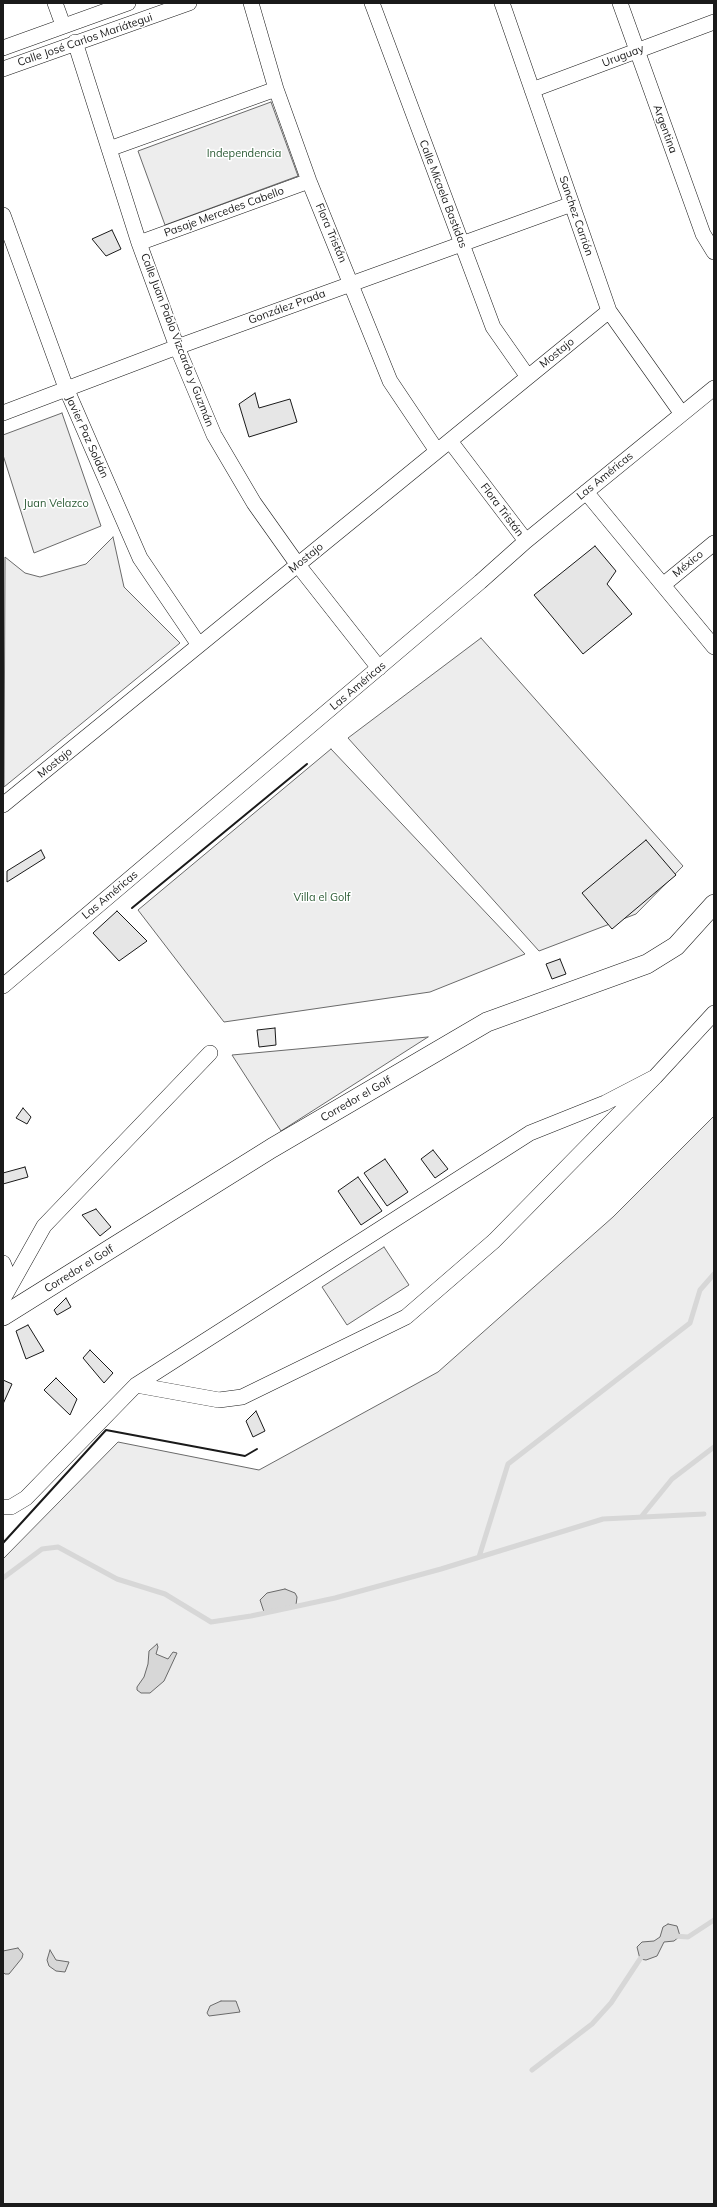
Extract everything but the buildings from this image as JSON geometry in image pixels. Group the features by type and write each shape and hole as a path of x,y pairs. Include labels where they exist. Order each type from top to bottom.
{"street":[{"path":"55,3 63,25"},
{"name":"Calle José Carlos Mariátegui","path":"3,48 63,25 128,3"},
{"name":"Calle José Carlos Mariátegui","path":"3,69 75,42 190,3"},
{"name":"Flora Tristán","path":"251,3 276,89 309,181 390,381 437,451"},
{"name":"Calle Micaela Bastidas","path":"372,3 493,327 528,377"},
{"name":"Sanchez Carrión","path":"502,3 609,311 682,414"},
{"name":"Argentina","path":"620,3 703,234 714,252"},
{"name":"Uruguay","path":"532,90 714,22"},
{"name":"Calle Juan Pablo Vizcardo y Guzmán","path":"75,42 139,243 177,347 214,435 254,503 298,565 378,668"},
{"path":"109,149 276,89"},
{"name":"Pasaje Mercedes Cabello","path":"139,243 309,181"},
{"name":"González Prada","path":"3,413 177,347 572,204"},
{"name":"Javier Paz Soldán","path":"3,215 66,388 140,558 199,645"},
{"name":"Mostajo","path":"3,805 609,311"},
{"name":"Las Américas","path":"3,986 526,541 714,388"},
{"name":"Flora Tristán","path":"450,441 526,541"},
{"path":"586,492 714,647"},
{"name":"México","path":"663,585 714,543"},
{"name":"Corredor el Golf","path":"3,1316 272,1148 487,1022 647,964 676,946 714,904"},
{"path":"136,1385 219,1400 242,1397 406,1317 494,1241 655,1077 714,1013"},
{"path":"3,1298 44,1226 210,1053"},
{"path":"3,1507 11,1507 26,1498 136,1385 530,1133 604,1103 655,1077"},
{"path":"3,1263 5,1268 3,1298"}],"green space":[{"name":"Independencia","path":"271,102 298,176 165,225 138,151"},
{"name":"Juan Velazco","path":"62,413 101,526 34,553 3,455 3,435"},
{"path":"113,537 124,587 180,643 4,787 5,557 25,573 40,577 86,564"},
{"path":"481,638 683,866 636,914 539,951 348,738"},
{"name":"Villa el Golf","path":"331,749 525,954 430,992 224,1022 138,910"},
{"path":"428,1037 281,1131 232,1055"},
{"path":"714,1116 714,2204 3,2204 3,1559 118,1442 259,1470 438,1372 613,1217"},
{"path":"384,1247 409,1285 347,1325 322,1287"}],"shaded area":[{"path":"285,1589 295,1593 297,1597 296,1605 264,1612 260,1600 267,1593"},
{"path":"157,1644 158,1647 156,1654 168,1659 173,1652 177,1653 164,1681 150,1693 141,1693 137,1690 137,1687 144,1677 148,1664 149,1651"},
{"path":"668,1924 677,1926 680,1936 674,1941 664,1942 657,1956 646,1960 640,1959 637,1947 642,1942 654,1941 660,1937 663,1927"},
{"path":"18,1948 23,1954 22,1958 9,1974 5,1974 3,1972 3,1951"},
{"path":"50,1950 56,1960 69,1962 65,1972 56,1971 49,1966 47,1960"},
{"path":"221,2001 236,2001 240,2012 209,2016 207,2013 210,2006"}],"waterway":[{"path":"479,1557 508,1464 690,1323 700,1290 714,1274"},
{"path":"641,1517 672,1479 714,1447"},
{"path":"3,1578 42,1549 58,1547 117,1579 165,1594 211,1622 251,1616 335,1598 441,1569 603,1519 704,1514"},
{"path":"674,1936 688,1937 714,1920"},
{"path":"532,2070 592,2024 611,2003 640,1959 645,1954"}],"wall":[{"path":"132,908 307,764"},
{"path":"3,1543 106,1430 245,1456 257,1449"}]}
